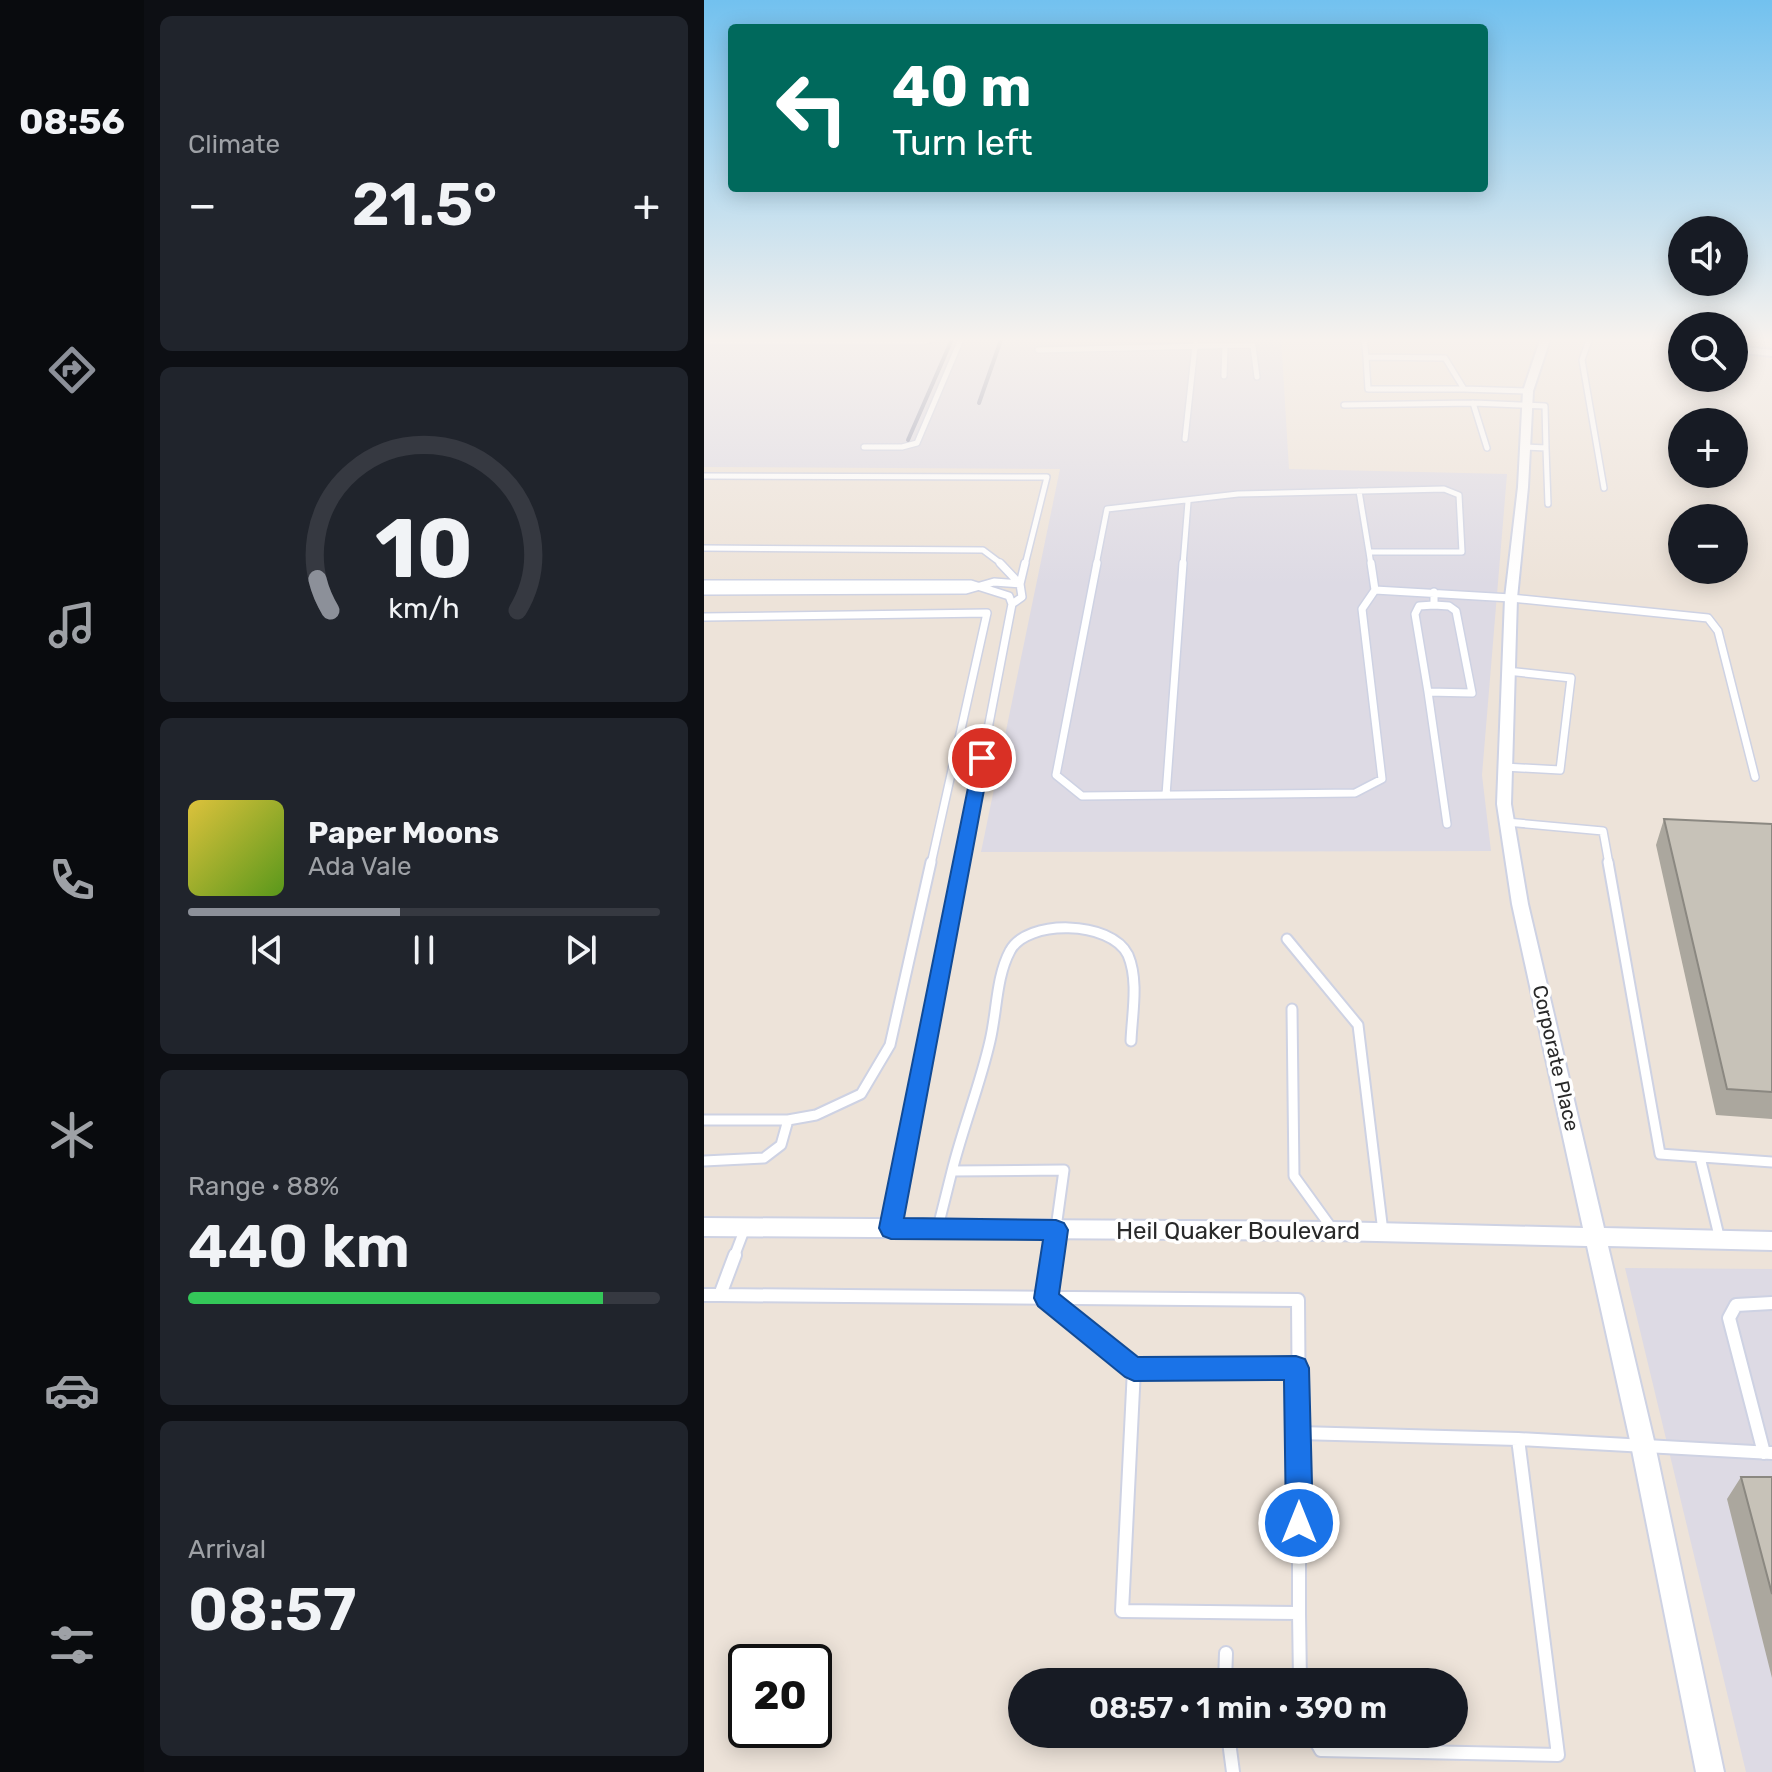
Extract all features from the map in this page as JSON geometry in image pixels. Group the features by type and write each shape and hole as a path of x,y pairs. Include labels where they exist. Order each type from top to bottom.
{"street":[{"name":"Corporate Place","path":"1527,420 1507,671 1503,767 1506,822 1520,904 1643,1445 1710,1772"},
{"name":"Heil Quaker Boulevard","path":"704,1227 1334,1231 1772,1241"}],"lane":[{"path":"864,447 902,447 917,443 927,420"},
{"path":"1185,439 1187,420"},
{"path":"1478,420 1487,448"},
{"path":"1546,420 1548,504"},
{"path":"1592,420 1604,488"},
{"path":"1525,447 1546,448"},
{"path":"704,476 1047,477 1020,584 1022,597 1012,604"},
{"path":"1359,491 1375,590 1362,609 1382,779 1355,793 1082,796 1056,775 1107,509 1238,494 1359,491 1444,489 1459,495 1462,552 1369,552"},
{"path":"1166,795 1188,502"},
{"path":"704,548 983,550 1004,566 1020,584"},
{"path":"704,591 966,590 994,582 1020,584"},
{"path":"704,584 955,584 983,587 1009,596 1012,604 891,1228"},
{"path":"1375,590 1511,598 1708,618 1718,631 1755,777"},
{"path":"1434,592 1434,605"},
{"path":"1428,692 1472,693 1456,611 1449,606 1419,606 1415,614 1447,824"},
{"path":"704,617 987,613 890,1045 861,1094 816,1115 788,1120 704,1120"},
{"path":"1503,767 1560,770 1571,678 1507,671"},
{"path":"1506,822 1603,831 1660,1154 1772,1162"},
{"path":"937,1229 961,1134 990,1046 1011,947 1026,934 1053,930 1104,932 1120,943 1129,959 1131,1041"},
{"path":"1287,939 1358,1025 1383,1233"},
{"path":"1292,1009 1294,1176 1334,1231"},
{"path":"704,1161 764,1158 781,1145 788,1120"},
{"path":"1700,1157 1721,1241"},
{"path":"952,1171 1064,1170 1046,1298"},
{"path":"720,1295 745,1227"},
{"path":"704,1295 1298,1300 1300,1668"},
{"path":"1046,1298 1134,1369 1296,1368"},
{"path":"1299,1433 1518,1439 1768,1453 1729,1318 1736,1305 1772,1303"},
{"path":"1134,1369 1122,1611 1299,1613"},
{"path":"1320,1748 1558,1755 1518,1439"},
{"path":"1225,1668 1226,1653"},
{"path":"1230,1748 1233,1772"}],"shaded area":[{"path":"704,420 1286,420 1289,469 1507,474 1482,775 1491,851 981,852 1060,469 704,467"},
{"path":"1625,1268 1772,1269 1772,1772 1746,1772"}],"building":[{"path":"1664,819 1772,824 1772,1092 1727,1089"},
{"path":"1741,1477 1772,1477 1772,1594"}],"railway":[{"path":"908,440 917,420"}],"route":[{"path":"982,758 891,1228 1056,1230 1046,1298 1134,1369 1296,1368 1299,1523"}]}
